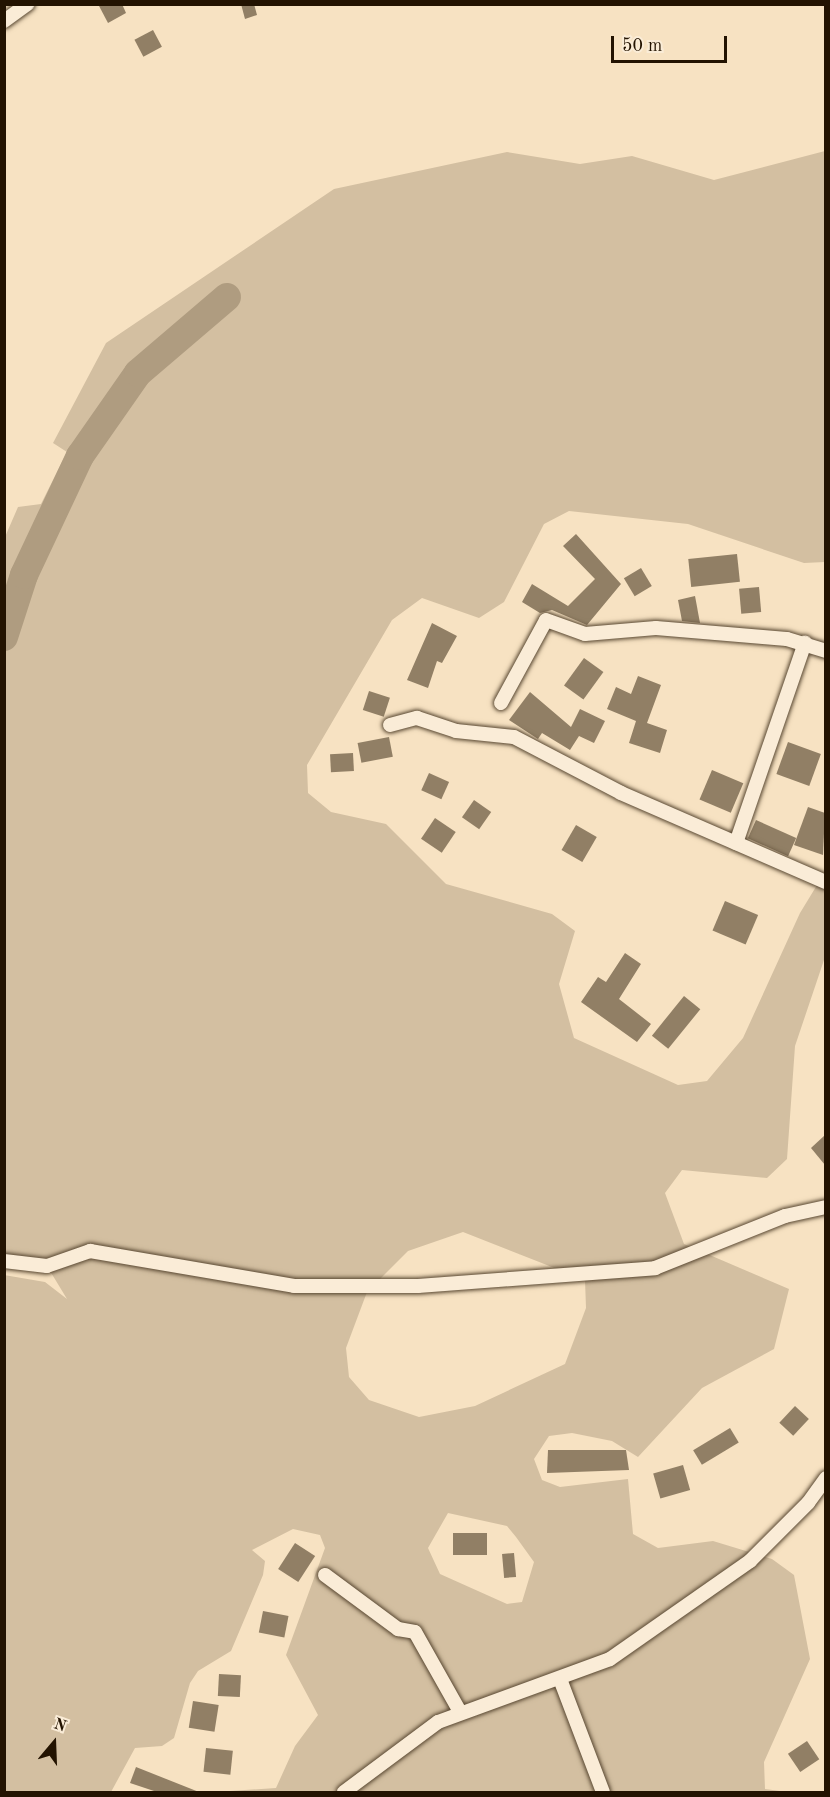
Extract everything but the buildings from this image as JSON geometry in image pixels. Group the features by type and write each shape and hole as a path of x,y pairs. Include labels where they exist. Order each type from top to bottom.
{"street":[{"path":"4,21 27,4"},
{"path":"501,703 546,620 585,634 656,628 805,644 825,651"},
{"path":"736,843 805,644"},
{"path":"390,725 417,718 448,730 514,737 736,843 825,882"},
{"path":"4,1260 47,1266 90,1251 294,1286 418,1286 655,1268 714,1249 785,1216 825,1207"},
{"path":"344,1792 460,1712 560,1679 610,1659 716,1589 808,1503 825,1478"},
{"path":"325,1575 398,1629 420,1637 460,1712"},
{"path":"560,1679 603,1792"}],"shaded area":[{"path":"825,151 825,562 804,563 688,524 569,511 544,524 504,602 479,618 422,598 392,620 307,765 308,793 331,812 386,824 446,884 552,914 575,931 559,984 574,1038 678,1085 707,1081 743,1038 800,913 825,872 825,957 795,1046 787,1159 767,1178 682,1170 665,1193 684,1244 789,1289 774,1349 702,1388 638,1457 612,1441 572,1433 549,1436 534,1459 542,1480 560,1487 628,1479 633,1534 658,1548 713,1541 772,1559 794,1575 810,1659 764,1762 765,1789 788,1792 215,1792 276,1788 295,1746 318,1715 286,1655 325,1548 320,1535 293,1529 252,1550 265,1561 263,1575 231,1651 198,1671 190,1683 174,1738 162,1746 135,1748 111,1792 5,1792 4,1275 45,1282 67,1299 47,1266 5,1256 5,537 18,507 41,504 67,452 53,443 106,343 334,189 507,152 580,164 632,156 714,180","holes":["463,1232 585,1280 586,1308 565,1364 475,1406 419,1417 369,1400 349,1377 346,1348 367,1292 408,1251","448,1513 507,1526 534,1562 522,1602 507,1604 440,1574 428,1548"]}],"waterway":[{"path":"4,637 24,575 80,456 138,373 227,297"}]}
